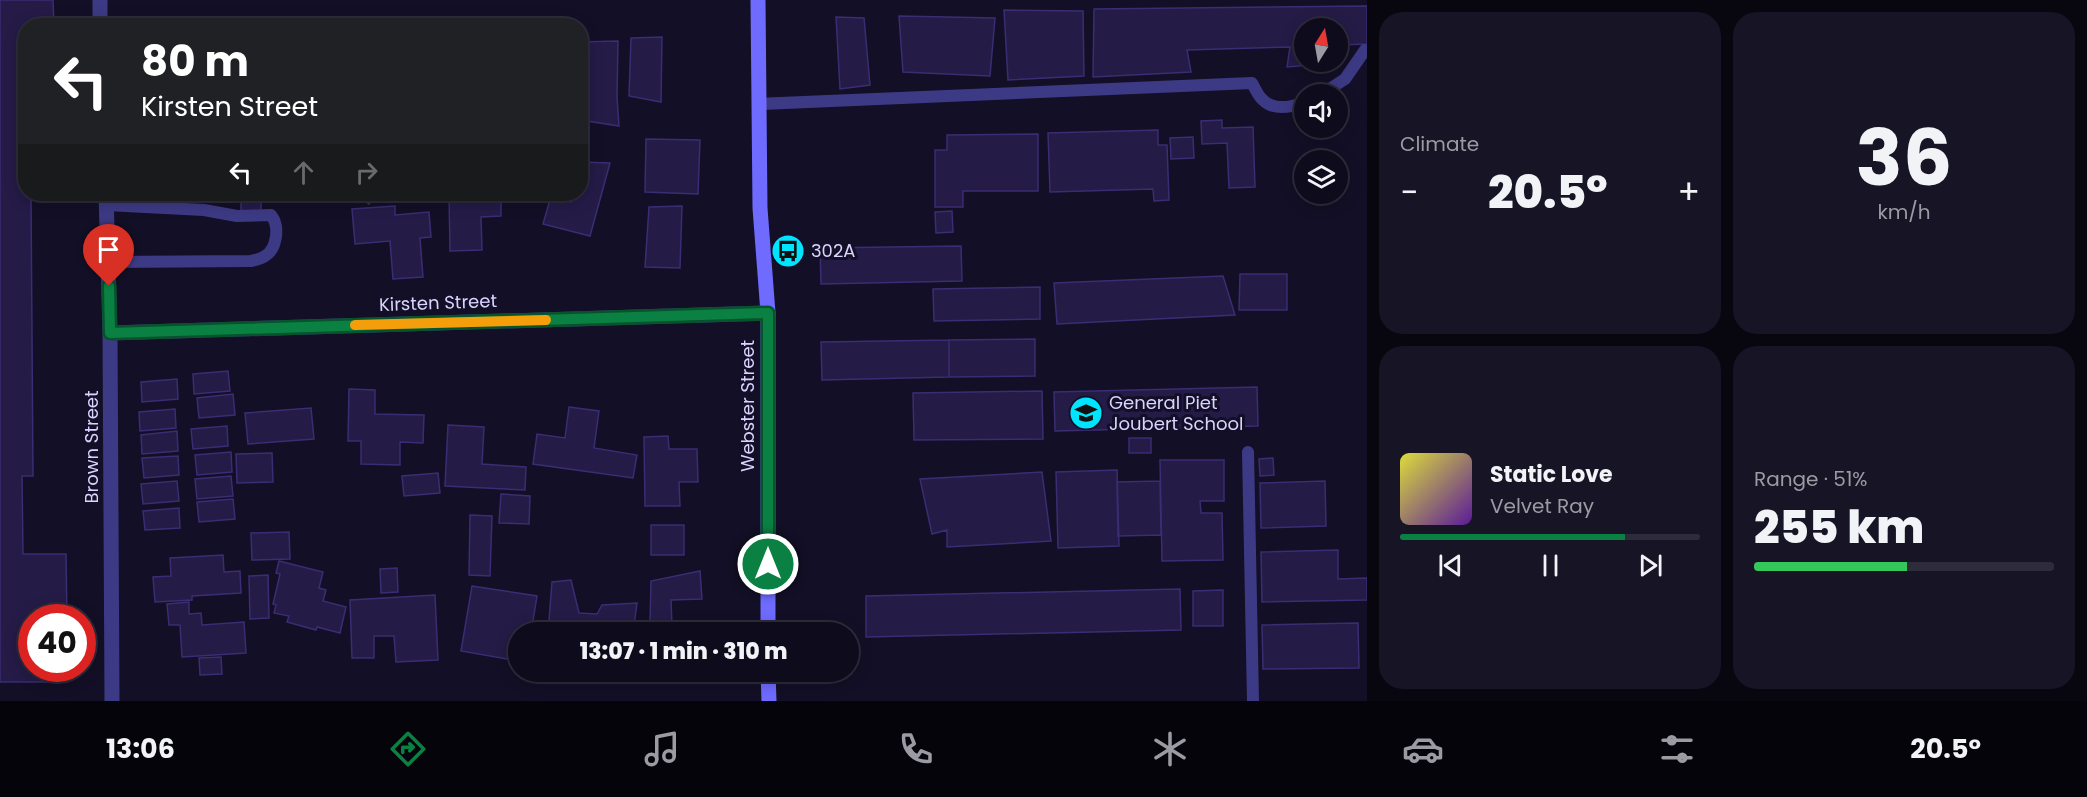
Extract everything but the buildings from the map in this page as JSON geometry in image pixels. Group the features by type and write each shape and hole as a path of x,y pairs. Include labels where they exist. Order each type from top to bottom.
{"street":[{"path":"100,0 100,18"},
{"name":"Webster Street","path":"758,0 760,208 768,313 768,622"},
{"name":"Brown Street","path":"106,201 110,333 112,701"},
{"name":"Kirsten Street","path":"110,333 768,313"},
{"path":"768,682 769,701"}],"lane":[{"path":"1337,84 1345,79 1365,50"},
{"path":"759,104 1252,83 1263,101 1281,108 1294,106"},
{"path":"108,262 251,261 267,255 273,246 276,234 274,219 271,215 237,216 124,201"},
{"path":"1248,452 1253,701"}],"slow traffic":[{"path":"355,325 546,320"}],"place":[{"name":"302A","path":"788,251"},
{"name":"General Piet Joubert School","path":"1086,413"}],"route":[{"path":"109,286 110,333 768,313 768,564"}]}
